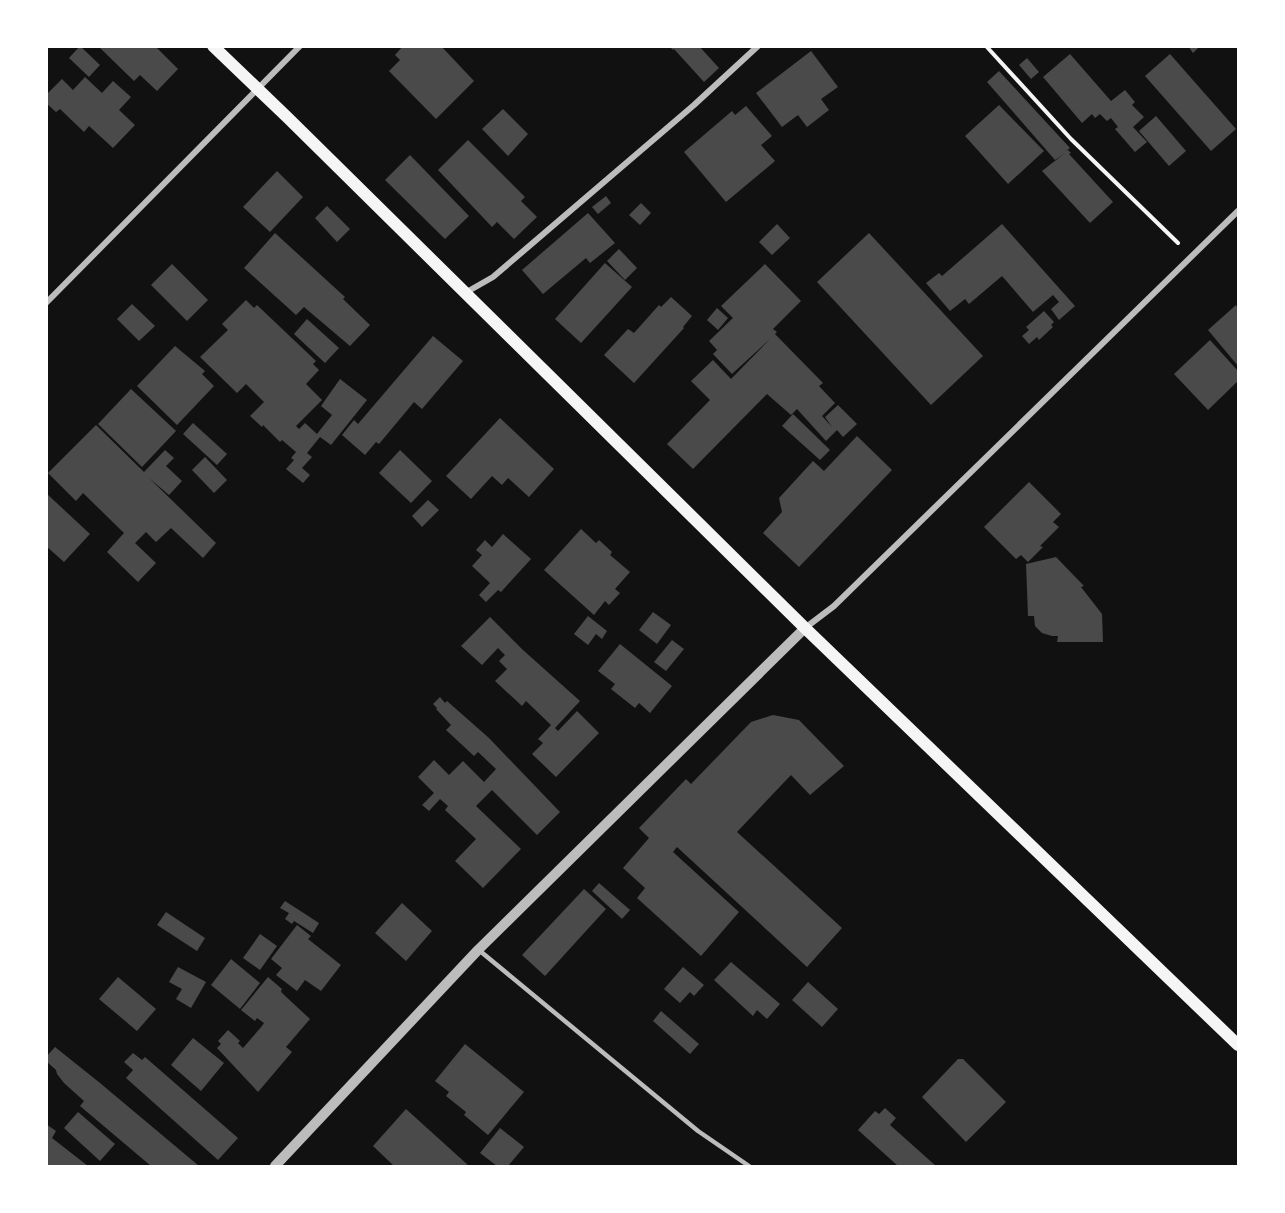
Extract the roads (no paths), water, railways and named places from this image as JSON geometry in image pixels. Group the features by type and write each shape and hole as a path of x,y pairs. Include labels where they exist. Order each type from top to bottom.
{"main road":[{"path":"213,46 805,628 1239,1045"}],"street":[{"path":"46,303 300,46"},
{"path":"464,293 493,277 694,105 758,46"},
{"path":"274,1167 478,950 805,628 834,606 1239,211"}],"lane":[{"path":"478,950 698,1131 749,1167"}]}
